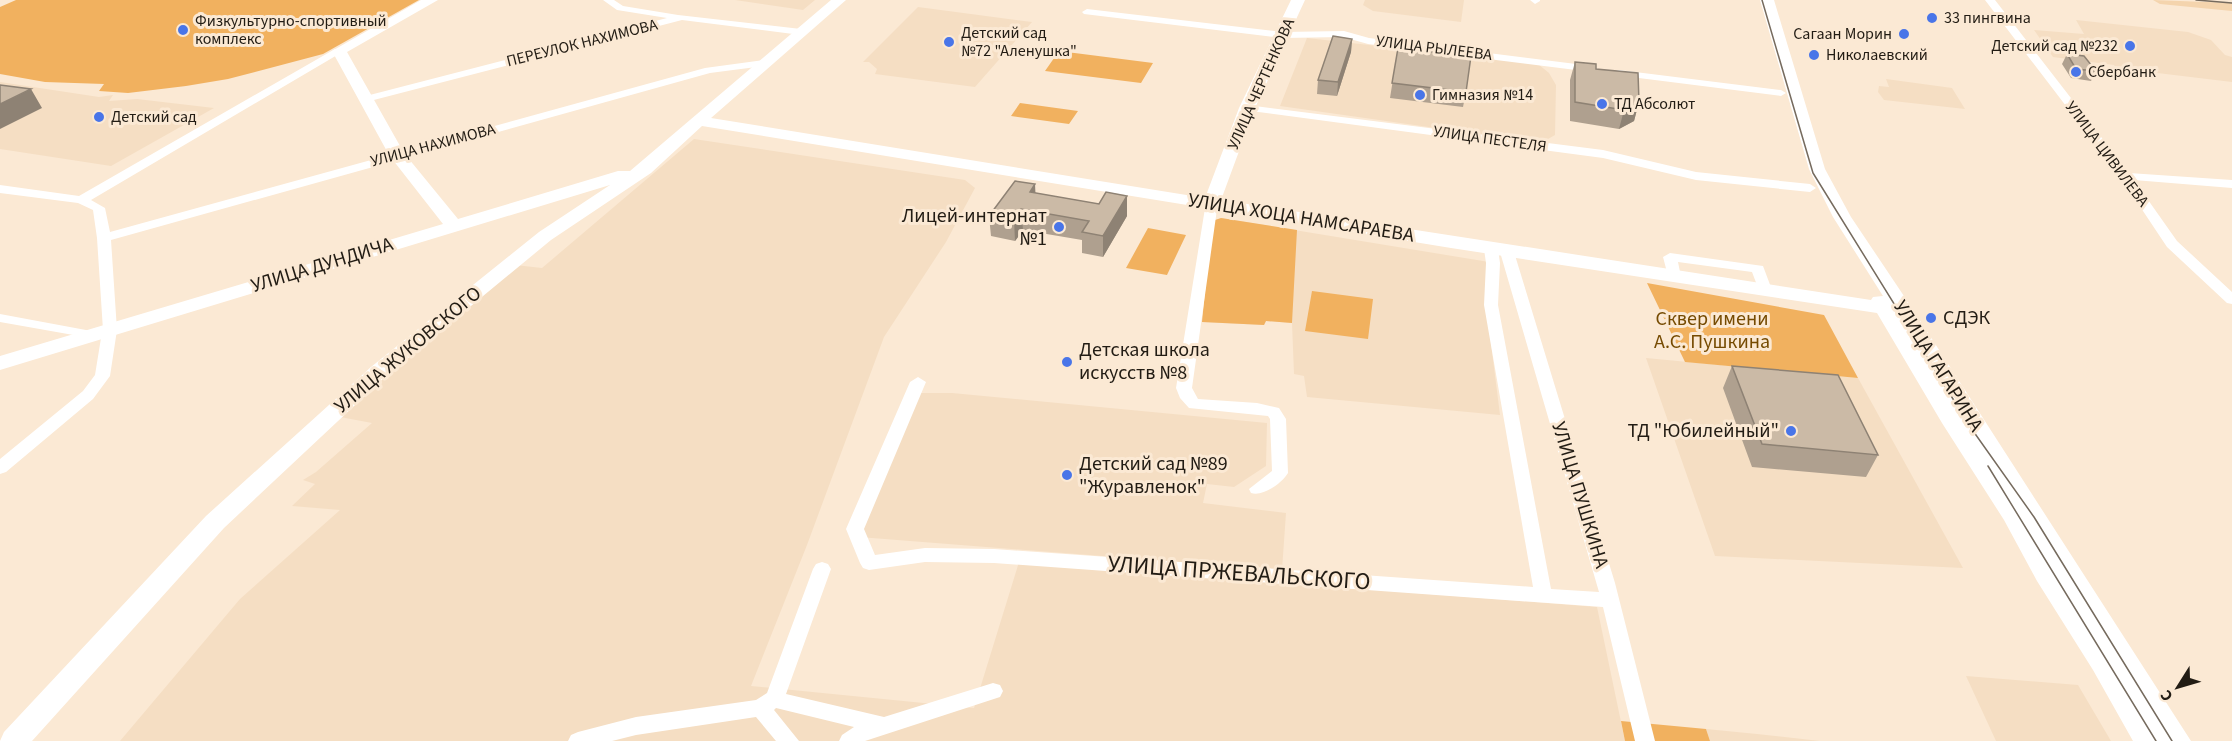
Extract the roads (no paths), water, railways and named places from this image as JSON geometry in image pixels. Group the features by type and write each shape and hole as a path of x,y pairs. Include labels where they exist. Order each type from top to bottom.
{"main road":[{"path":"2160,0 2232,7"}],"street":[{"path":"81,200 431,0"},
{"path":"608,0 620,8 682,17"},
{"name":"УЛИЦА ЖУКОВСКОГО","path":"14,741 215,522 378,372 545,236 645,169 839,0"},
{"name":"УЛИЦА ЧЕРТЕНКОВА","path":"1212,202 1246,108 1298,0"},
{"name":"УЛИЦА ГАГАРИНА","path":"1753,0 1803,173 1810,188 1894,310 2177,741"},
{"name":"УЛИЦА ГАГАРИНА","path":"1767,0 1817,169 1953,423 2014,516 2046,574 2103,662 2148,741"},
{"name":"УЛИЦА ЦИВИЛЕВА","path":"1990,0 2125,176 2172,244 2232,300"},
{"name":"УЛИЦА РЫЛЕЕВА","path":"1087,12 1283,35 1344,33 1368,41 1781,93"},
{"name":"ПЕРЕУЛОК НАХИМОВА","path":"366,99 682,17 801,32"},
{"path":"339,51 397,154 453,225"},
{"name":"УЛИЦА НАХИМОВА","path":"104,238 397,154 709,70 764,63"},
{"name":"УЛИЦА ПЕСТЕЛЯ","path":"1246,108 1603,154 1665,170 1731,181 1810,188"},
{"name":"УЛИЦА ХОЦА НАМСАРАЕВА","path":"699,122 1212,202 1499,251 1894,310"},
{"name":"УЛИЦА ДУНДИЧА","path":"0,363 645,169"},
{"path":"2125,176 2232,184"},
{"path":"0,189 81,200 99,208 104,238 102,376 88,394 0,468"},
{"path":"1212,202 1184,388 1188,398 1194,404 1273,411 1278,419 1281,473 1257,489"},
{"path":"1499,251 1493,263 1491,305 1543,595"},
{"name":"УЛИЦА ПУШКИНА","path":"1499,251 1608,592 1645,741"},
{"path":"0,318 103,333"},
{"name":"УЛИЦА ПРЖЕВАЛЬСКОГО","path":"918,382 855,529 869,563 925,555 994,556 1543,595 1608,592"},
{"path":"767,703 783,680 822,569"},
{"path":"849,741 856,735 993,691"},
{"path":"767,703 780,736"},
{"path":"578,741 636,726 767,703 883,726"}],"tram line":[{"path":"1762,0 1813,173 1971,428 2034,517 2172,741"},
{"path":"2196,0 2232,3"},
{"path":"1988,466 2156,741"}],"place":[{"name":"33 пингвина","path":"1932,18"},
{"name":"Физкультурно-спортивный комплекс","path":"183,30"},
{"name":"Сагаан Морин","path":"1904,34"},
{"name":"Детский сад №72 \"Аленушка\"","path":"949,42"},
{"name":"Детский сад №232","path":"2130,46"},
{"name":"Николаевский","path":"1814,55"},
{"name":"Сбербанк","path":"2076,72"},
{"name":"Гимназия №14","path":"1420,95"},
{"name":"ТД Абсолют","path":"1602,104"},
{"name":"Детский сад","path":"99,117"},
{"name":"Лицей-интернат №1","path":"1059,227"},
{"name":"СДЭК","path":"1931,318"},
{"name":"Детская школа искусств №8","path":"1067,362"},
{"name":"ТД \"Юбилейный\"","path":"1791,431"},
{"name":"Детский сад №89 \"Журавленок\"","path":"1067,475"}],"park label":[{"name":"Сквер имени А.С. Пушкина","path":"1712,330"}]}
